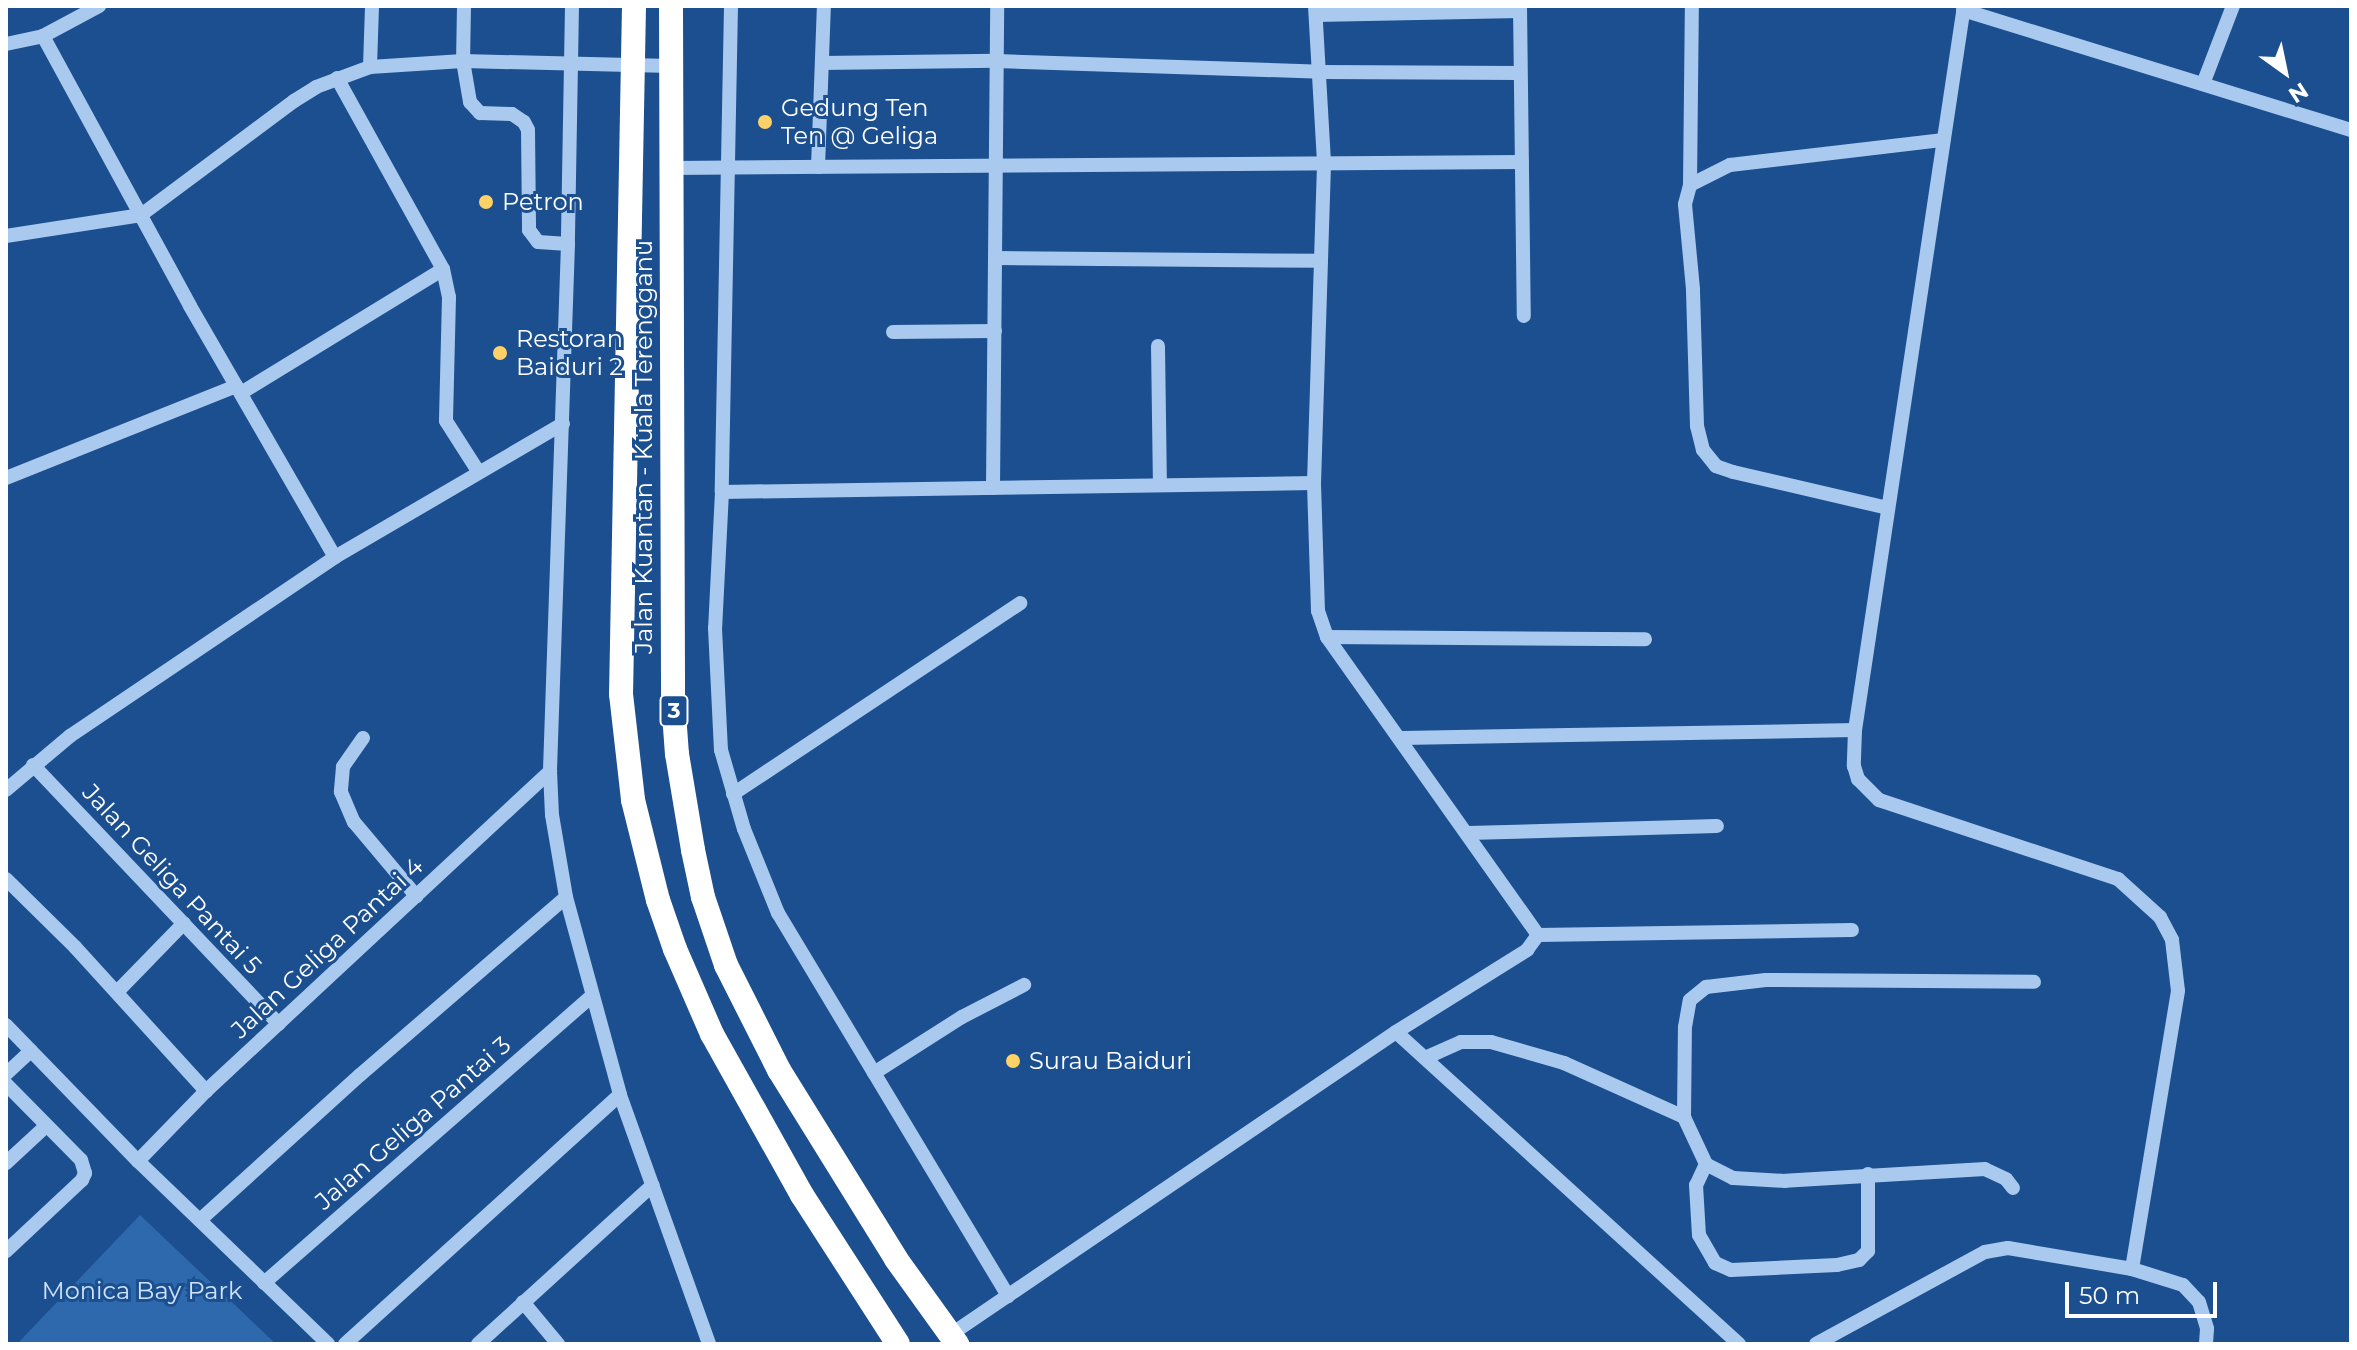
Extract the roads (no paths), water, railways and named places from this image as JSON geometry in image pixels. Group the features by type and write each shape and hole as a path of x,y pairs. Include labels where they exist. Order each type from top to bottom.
{"highway":[{"name":"Jalan Kuantan - Kuala Terengganu","path":"634,6 621,694 633,800 662,913 712,1034 802,1195 898,1344"},
{"name":"Jalan Kuantan - Kuala Terengganu","path":"671,6 673,700 684,801 703,897 726,965 779,1070 896,1259 954,1339"}],"street":[{"path":"6,44 43,36 99,6"},
{"path":"370,67 372,6"},
{"path":"464,6 463,61 470,102 480,113 512,114 524,122 528,130 529,230 538,242 568,244"},
{"path":"572,6 563,424 550,771 552,815 566,897 620,1095 709,1344"},
{"path":"731,6 722,492 715,628 721,750 733,794 778,913 1008,1296"},
{"path":"818,167 824,6"},
{"path":"993,488 997,6"},
{"path":"1692,6 1690,185 1685,204 1693,289 1697,426 1703,450 1716,466 1733,472 1888,508"},
{"path":"2203,84 2233,6"},
{"path":"1524,316 1520,8 1316,11 1324,162 1314,483 1318,611 1327,637 1402,738 1538,935"},
{"path":"2132,1269 2178,991 2172,940 2160,917 2118,879 1879,800 1858,779 1854,766 1855,730 1964,8 2351,130"},
{"path":"43,36 238,390 335,557"},
{"path":"6,236 141,215 294,101 337,78 370,67 463,61 671,66"},
{"path":"822,63 997,61 1321,72 1520,73"},
{"path":"337,78 443,269 449,297 446,421 478,471"},
{"path":"1690,185 1730,165 1944,140"},
{"path":"671,168 1522,162"},
{"path":"996,258 1321,261"},
{"path":"6,478 238,390 443,269"},
{"path":"893,332 995,331"},
{"path":"1158,346 1160,485"},
{"path":"6,790 70,736 335,557 563,424"},
{"path":"722,492 1314,483"},
{"path":"733,794 1020,603"},
{"path":"1327,637 1645,639"},
{"path":"1402,738 1855,730"},
{"path":"363,738 343,767 340,781 345,806 354,822 416,896"},
{"name":"Jalan Geliga Pantai 5","path":"33,765 279,1024"},
{"name":"Jalan Geliga Pantai 4","path":"138,1161 206,1091 550,771"},
{"path":"1468,833 1717,826"},
{"path":"6,879 117,992 206,1091"},
{"path":"200,1220 360,1075 566,897"},
{"path":"117,992 184,923"},
{"path":"1538,935 1852,930"},
{"path":"954,1339 1008,1296 1396,1032 1527,950 1538,935"},
{"path":"2013,1188 2006,1179 1985,1169 1785,1181 1733,1178 1706,1164 1684,1117 1685,1027 1690,1000 1706,987 1766,980 2034,982"},
{"path":"874,1073 962,1017 1024,985"},
{"name":"Jalan Geliga Pantai 3","path":"264,1283 591,997"},
{"path":"6,1025 138,1161 328,1344"},
{"path":"1396,1032 1739,1344"},
{"path":"1425,1058 1461,1042 1491,1042 1564,1063 1684,1117"},
{"path":"6,1074 31,1051"},
{"path":"6,1084 81,1160 85,1173 82,1180 6,1251"},
{"path":"345,1344 620,1095"},
{"path":"6,1163 46,1126"},
{"path":"1706,1164 1696,1185 1699,1235 1715,1263 1731,1270 1837,1265 1859,1260 1868,1251 1868,1174"},
{"path":"478,1344 653,1185"},
{"path":"1816,1344 1985,1252 2008,1248 2132,1269 2183,1285 2199,1302 2207,1329 2206,1344"},
{"path":"523,1302 558,1344"}],"place":[{"name":"Gedung Ten Ten @ Geliga","path":"765,122"},
{"name":"Petron","path":"486,202"},
{"name":"Restoran Baiduri 2","path":"500,353"},
{"name":"Surau Baiduri","path":"1013,1061"}],"park label":[{"name":"Monica Bay Park","path":"142,1291"}]}
